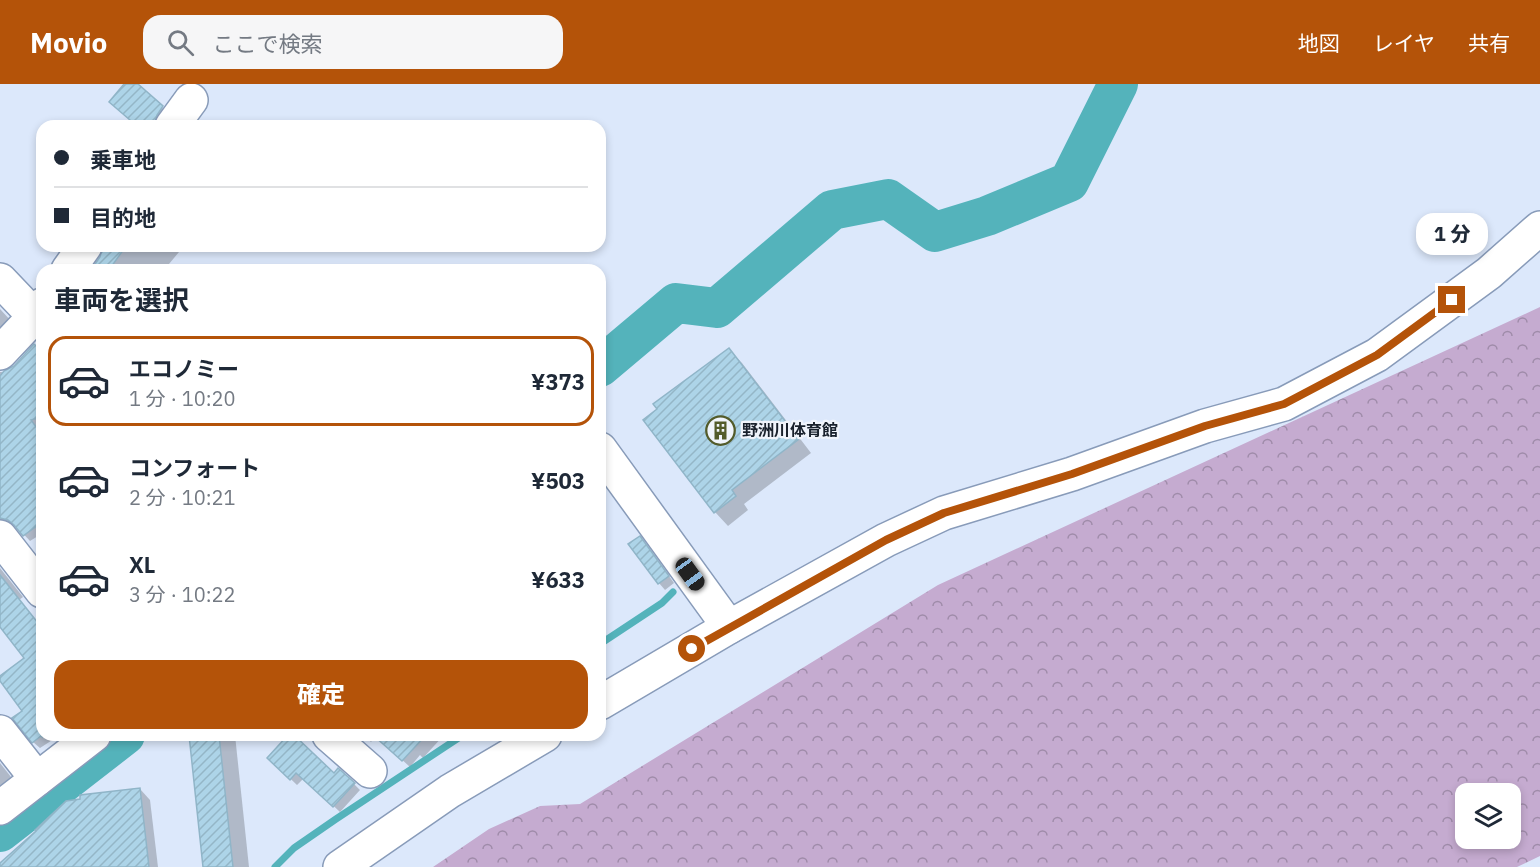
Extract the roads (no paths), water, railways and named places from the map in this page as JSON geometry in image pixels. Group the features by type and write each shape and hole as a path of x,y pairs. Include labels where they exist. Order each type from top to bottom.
{"street":[{"path":"176,120 191,100"},
{"path":"606,699 729,627 886,540 944,513 1072,474 1205,426 1284,404 1377,355 1489,273 1540,228"},
{"path":"0,280 36,312"},
{"path":"0,353 36,318"},
{"path":"606,457 729,627"},
{"path":"0,537 36,583"},
{"path":"0,732 37,779"},
{"path":"0,808 86,741"},
{"path":"337,741 370,771"},
{"path":"340,867 450,791 535,741"}],"waterway":[{"path":"606,362 676,303 717,308 832,210 888,199 935,232 987,216 1069,182 1118,84"},
{"path":"606,640 662,603 673,592"},
{"path":"0,832 117,741"},
{"path":"275,867 294,848 454,741"}],"place":[{"name":"野洲川体育館","path":"721,430"}]}
